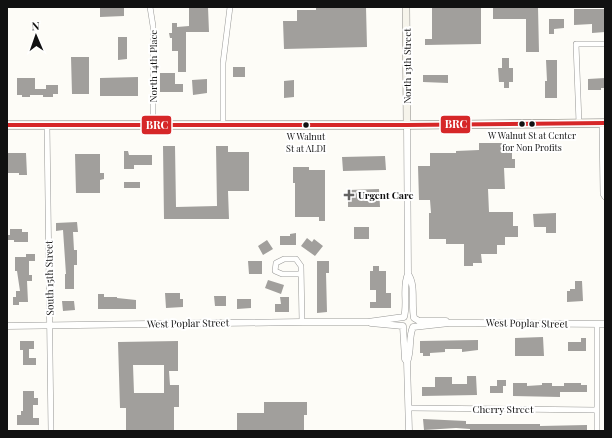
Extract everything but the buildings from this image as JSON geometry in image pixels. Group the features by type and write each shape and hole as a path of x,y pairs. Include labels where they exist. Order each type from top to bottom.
{"main road":[{"name":"North 13th Street","path":"406,7 407,125"},
{"path":"7,125 407,125 579,122 604,123"}],"street":[{"name":"North 14th Place","path":"150,7 153,26 153,125"},
{"path":"223,124 223,63 230,7"},
{"path":"579,122 576,44 605,44"},
{"path":"604,123 603,194 605,197"},
{"name":"South 15th Street","path":"47,125 51,431"},
{"path":"407,125 408,274 405,279 406,311 402,322 405,359 407,362 409,431"},
{"path":"302,274 282,274 275,271 276,263 284,258 296,259 301,266 302,274 302,322"},
{"path":"407,362 409,357 410,334 415,322 412,311 412,279 408,274"},
{"path":"404,317 408,316 414,318"},
{"name":"West Poplar Street","path":"7,326 368,322 404,317"},
{"name":"West Poplar Street","path":"414,318 418,321 445,321 449,323"},
{"name":"West Poplar Street","path":"368,322 375,325 403,326"},
{"name":"West Poplar Street","path":"413,327 449,323 605,324"},
{"path":"597,324 597,431"},
{"path":"403,326 407,329 413,327"},
{"name":"Cherry Street","path":"409,408 597,410"}],"transit line":[{"name":"BRC","path":"7,125 407,125 605,123"}],"place":[{"name":"W Walnut St at Center for Non Profits","path":"532,124"},
{"name":"W Walnut St at ALDI","path":"306,125"},
{"name":"Urgent Care","path":"349,195"}]}
